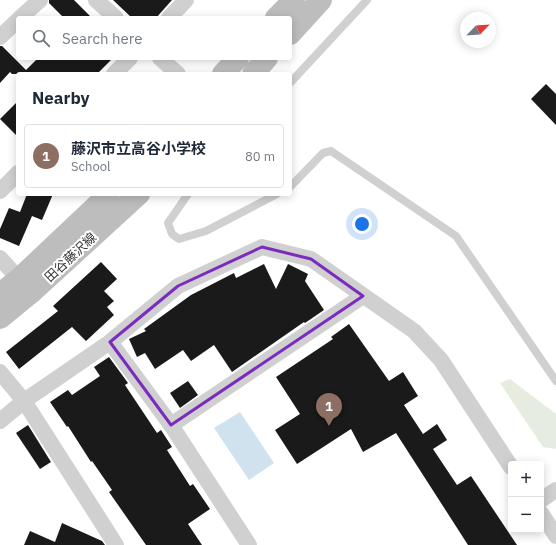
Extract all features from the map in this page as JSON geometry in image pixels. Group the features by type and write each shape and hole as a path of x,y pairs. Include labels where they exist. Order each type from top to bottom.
{"main road":[{"path":"278,16 294,0"},
{"path":"292,32 321,0"},
{"path":"225,72 236,60"},
{"path":"254,72 265,60"},
{"name":"田谷藤沢線","path":"0,318 26,285 106,196"},
{"name":"田谷藤沢線","path":"0,294 26,285 137,196"},
{"path":"0,290 26,285"},
{"path":"0,328 26,285"}],"street":[{"path":"22,16 40,0"},
{"path":"96,0 114,16"},
{"path":"170,16 186,0"},
{"path":"0,37 16,22"},
{"path":"116,72 128,60"},
{"path":"162,60 176,72"},
{"path":"0,191 16,175"},
{"path":"0,420 24,401 110,342 178,286 262,247 311,259 414,331 441,360 508,462"},
{"path":"0,258 26,285"},
{"path":"171,425 363,296"},
{"path":"110,342 171,425 244,544"},
{"path":"0,372 24,401 116,545"},
{"path":"544,498 556,490"},
{"path":"544,518 556,536"}],"lane":[{"path":"292,81 367,0"},
{"path":"292,185 323,153 331,151 456,236 556,381"},
{"path":"187,196 168,224 172,234 179,239 206,231 273,196"}],"highlighted area":[{"path":"262,247 311,259 363,296 171,425 110,342 178,286"}],"shaded area":[{"path":"510,379 556,414 556,449 543,447 500,383"}],"water":[{"path":"240,412 274,463 249,480 214,428"}],"building":[{"path":"49,0 74,0 90,16 62,16 49,3"},
{"path":"113,0 172,0 158,16 130,16"},
{"path":"0,46 2,46 26,70 36,60 111,60 99,72 16,72 16,74 12,74 10,72 0,83"},
{"path":"546,84 556,94 556,125 531,99"},
{"path":"16,103 16,135 0,119"},
{"path":"26,196 52,196 42,220 32,216 19,246 0,238 0,229 9,208 20,212"},
{"path":"101,262 117,279 104,291 114,301 107,307 114,315 86,341 72,327 19,369 6,352 58,311 53,306"},
{"path":"264,264 276,289 288,264 308,274 305,281 324,310 305,323 304,322 232,372 214,345 191,361 183,350 155,369 145,353 137,357 129,339 146,331 144,329 191,295 234,273 236,278"},
{"path":"349,324 389,381 403,372 418,396 404,405 423,434 437,424 447,440 433,449 457,485 471,476 517,545 468,545 396,433 363,452 351,429 297,464 275,430 300,414 276,377 333,339 331,337"},
{"path":"109,357 128,383 125,385 157,433 161,430 172,447 167,450 190,486 193,484 210,509 188,524 202,545 146,545 109,492 112,490 50,402 68,390 72,395 100,376 94,367"},
{"path":"188,381 198,395 180,408 170,393"},
{"path":"28,425 51,462 40,469 16,433"},
{"path":"62,523 102,541 105,545 24,545 30,531 55,542"}],"place":[{"name":"藤沢市立高谷小学校","path":"329,426"}]}
